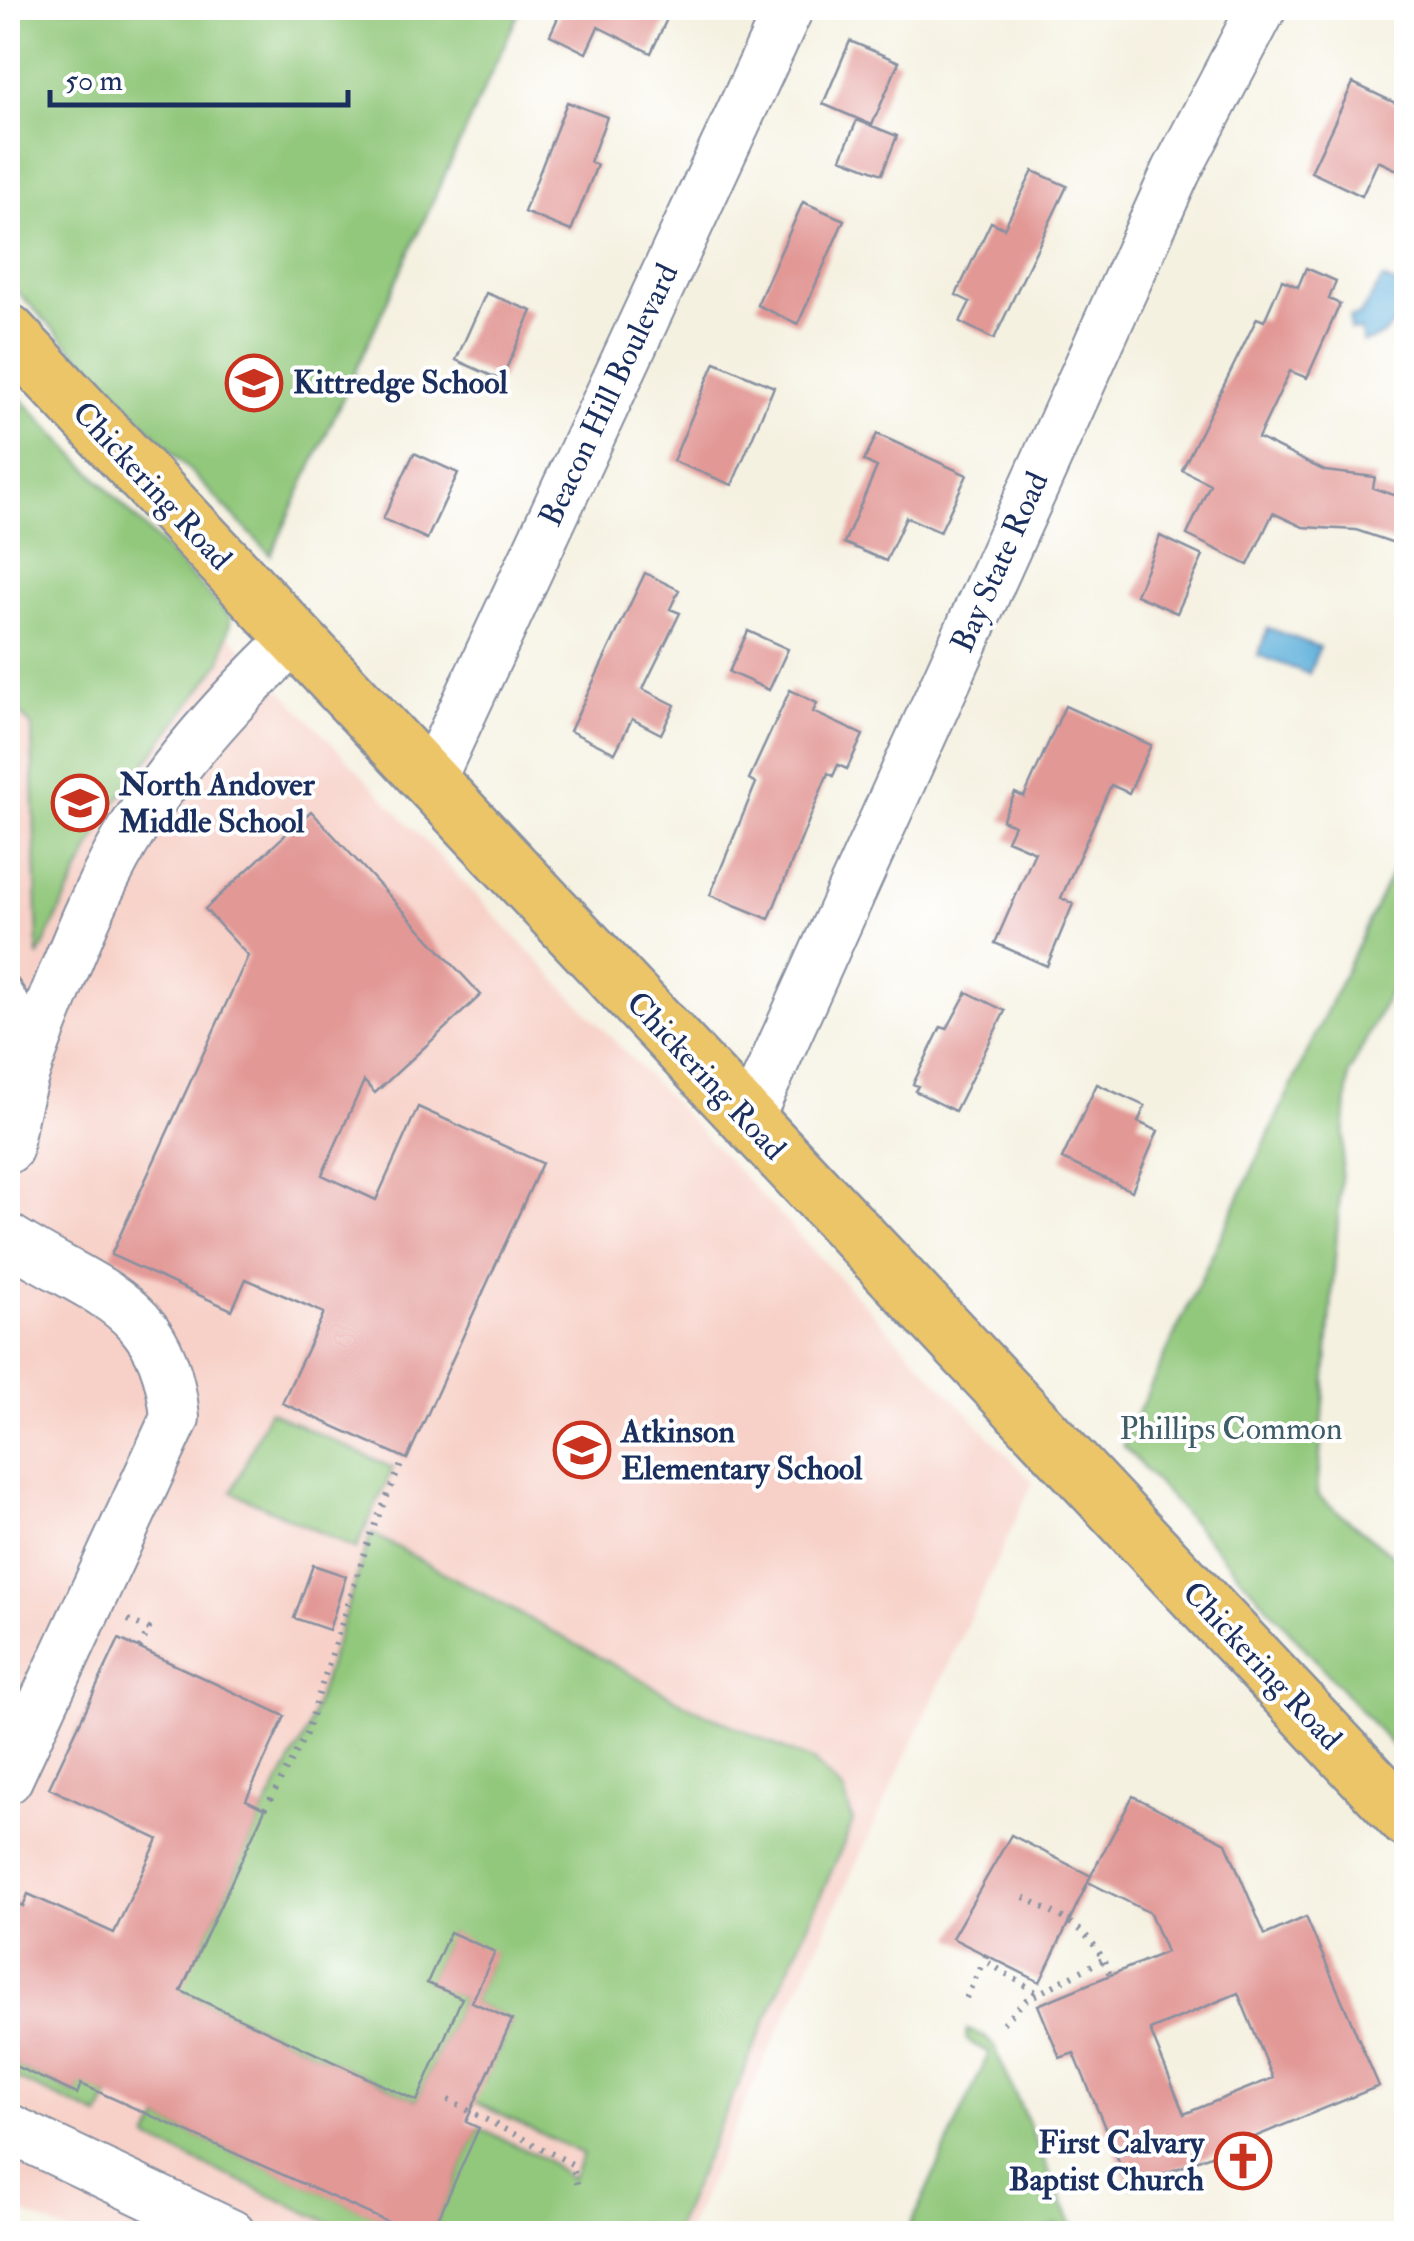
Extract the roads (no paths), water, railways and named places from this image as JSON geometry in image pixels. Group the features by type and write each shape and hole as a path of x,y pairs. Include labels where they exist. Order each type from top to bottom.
{"main road":[{"name":"Chickering Road","path":"8,332 1406,1819"}],"street":[{"name":"Beacon Hill Boulevard","path":"430,782 788,8"},
{"name":"Bay State Road","path":"748,1122 1176,172 1262,8"},
{"path":"8,1149 11,1123 39,1033 83,925 124,842 228,706 295,638"},
{"path":"8,1238 134,1312 158,1344 172,1380 175,1418 8,1779"},
{"path":"8,2128 231,2234"}],"lane":[{"path":"8,988 39,1033"}],"water":[{"path":"1383,279 1406,289 1406,298 1395,323 1381,336 1363,342 1361,331 1350,330 1350,317 1359,316"},
{"path":"1268,628 1319,647 1309,674 1258,655"}],"place":[{"name":"Kittredge School","path":"254,383"},
{"name":"North Andover Middle School","path":"80,803"},
{"name":"Atkinson Elementary School","path":"582,1450"},
{"name":"First Calvary Baptist Church","path":"1243,2161"}],"park label":[{"name":"Phillips Common","path":"1231,1429"}]}
